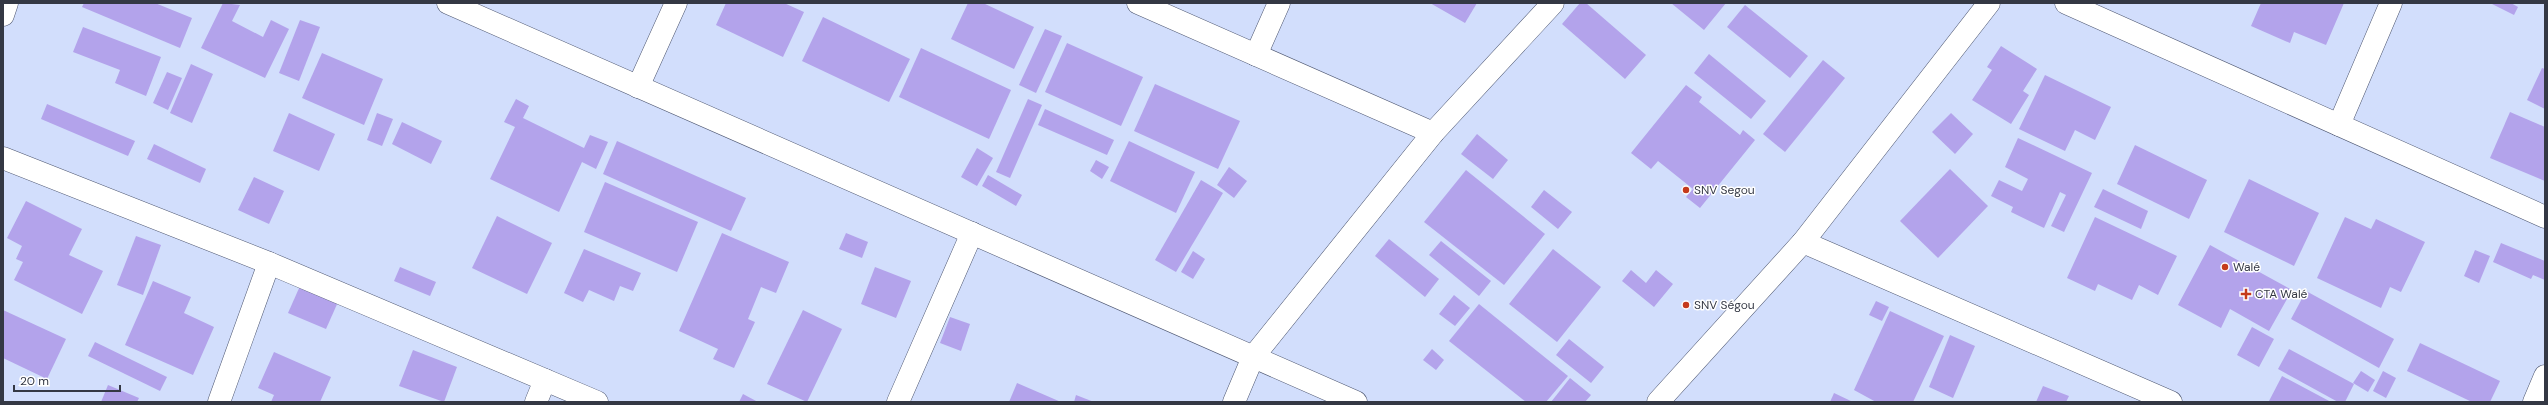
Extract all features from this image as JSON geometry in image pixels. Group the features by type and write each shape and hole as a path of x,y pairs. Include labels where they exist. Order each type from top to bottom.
{"street":[{"path":"3,15 7,3"},
{"path":"448,3 1356,402"},
{"path":"638,87 676,3"},
{"path":"1138,3 1433,133"},
{"path":"1256,55 1279,3"},
{"path":"1234,402 1253,357 1433,133 1553,3"},
{"path":"1658,402 1804,242 1989,3"},
{"path":"2066,3 2545,217"},
{"path":"2340,125 2391,3"},
{"path":"3,158 269,263 597,402"},
{"path":"898,402 972,233"},
{"path":"1804,242 2171,402"},
{"path":"219,402 269,263"},
{"path":"2534,402 2545,376"},
{"path":"536,402 545,380"}],"building":[{"path":"84,3 155,3 192,18 180,48 82,7"},
{"path":"223,3 240,5 232,21 263,37 271,20 289,29 265,78 201,48"},
{"path":"726,3 784,3 804,12 783,57 716,25"},
{"path":"968,3 983,3 1034,27 1014,69 951,39"},
{"path":"1430,3 1477,3 1465,23"},
{"path":"1580,3 1586,3 1646,55 1625,79 1562,24"},
{"path":"1671,3 1726,3 1704,30"},
{"path":"2261,3 2344,3 2326,45 2294,32 2290,43 2251,26"},
{"path":"2490,3 2511,3 2518,7 2514,15"},
{"path":"1745,5 1808,56 1790,78 1727,27"},
{"path":"823,17 910,59 889,102 802,61"},
{"path":"300,20 320,27 299,81 279,73"},
{"path":"83,27 161,57 146,96 115,83 120,70 73,52"},
{"path":"1045,29 1062,36 1036,93 1019,85"},
{"path":"1067,43 1143,77 1121,126 1045,92"},
{"path":"2001,46 2037,69 2023,91 2029,95 2011,124 1972,100 1992,70 1987,67"},
{"path":"921,48 1011,90 989,139 899,97"},
{"path":"322,53 383,79 364,125 302,98"},
{"path":"1709,54 1766,101 1751,119 1694,73"},
{"path":"1823,60 1845,78 1785,152 1763,134"},
{"path":"191,64 213,74 192,123 170,113"},
{"path":"2542,68 2545,69 2545,109 2527,100"},
{"path":"167,72 182,78 168,110 153,103"},
{"path":"2045,75 2111,107 2095,140 2075,130 2065,151 2019,129"},
{"path":"1155,84 1240,121 1218,169 1134,131"},
{"path":"1686,85 1702,97 1699,102 1740,135 1743,130 1755,140 1700,208 1686,197 1693,189 1658,161 1651,169 1631,153"},
{"path":"516,99 529,106 523,118 584,148 590,135 608,142 596,169 582,162 559,212 490,179 515,127 504,122"},
{"path":"1028,99 1042,105 1010,178 996,172"},
{"path":"47,104 135,141 128,156 41,119"},
{"path":"1045,109 1114,140 1107,155 1038,125"},
{"path":"2510,112 2545,127 2545,181 2490,158"},
{"path":"289,113 335,134 319,171 273,151"},
{"path":"377,113 393,119 382,146 367,140"},
{"path":"1951,113 1973,134 1955,154 1932,132"},
{"path":"402,122 442,141 431,164 392,144"},
{"path":"1477,134 1508,160 1493,179 1461,154"},
{"path":"2018,138 2092,173 2064,232 2051,226 2066,195 2060,192 2044,228 2011,212 2013,207 1991,196 1999,180 2022,191 2028,179 2005,167"},
{"path":"617,141 746,198 731,231 603,174"},
{"path":"1129,141 1195,172 1176,213 1110,181"},
{"path":"154,144 206,169 200,183 147,159"},
{"path":"2135,145 2207,180 2189,219 2117,184"},
{"path":"977,148 993,158 977,186 961,177"},
{"path":"1096,160 1109,167 1102,179 1090,171"},
{"path":"1229,167 1247,181 1234,198 1217,185"},
{"path":"1950,169 1988,206 1938,258 1900,221"},
{"path":"1466,170 1545,234 1504,285 1424,222"},
{"path":"988,175 1022,195 1016,206 982,186"},
{"path":"254,177 284,191 269,224 238,210"},
{"path":"2249,179 2319,213 2294,266 2224,232"},
{"path":"1201,180 1223,193 1176,272 1155,260"},
{"path":"605,182 698,222 677,272 584,232"},
{"path":"2103,189 2148,211 2141,229 2094,207"},
{"path":"1544,190 1572,212 1558,229 1531,207"},
{"path":"26,201 82,229 69,255 103,271 82,314 14,280 23,262 16,259 22,246 7,238"},
{"path":"497,216 552,243 527,294 472,268"},
{"path":"2095,217 2177,256 2158,295 2139,285 2132,300 2098,284 2095,291 2067,278"},
{"path":"2345,217 2371,229 2376,219 2425,242 2401,292 2390,287 2381,308 2317,278"},
{"path":"722,233 789,262 776,293 761,287 748,319 755,322 734,368 713,359 718,349 679,331"},
{"path":"846,233 868,242 862,258 839,249"},
{"path":"136,236 161,245 143,295 117,285"},
{"path":"1389,239 1439,279 1425,297 1375,256"},
{"path":"1441,241 1491,281 1479,296 1429,255"},
{"path":"2501,243 2545,261 2545,280 2533,275 2531,279 2493,262"},
{"name":"Walé","path":"2210,245 2292,290 2269,331 2230,309 2221,328 2178,305"},
{"path":"584,249 641,273 633,291 620,286 614,301 589,290 583,302 564,293"},
{"path":"1553,249 1601,287 1557,342 1509,304"},
{"path":"2475,250 2490,256 2479,283 2464,276"},
{"path":"1193,251 1205,259 1193,279 1181,272"},
{"path":"400,267 436,282 430,296 394,281"},
{"path":"875,267 911,281 896,318 861,304"},
{"path":"1631,270 1646,283 1656,270 1673,284 1654,307 1622,281"},
{"path":"153,281 191,297 184,313 214,327 193,375 125,345"},
{"path":"300,286 338,302 326,329 288,313"},
{"path":"2306,291 2394,339 2379,368 2291,319"},
{"path":"1454,295 1470,308 1455,326 1439,314"},
{"path":"1876,301 1889,307 1882,321 1869,315"},
{"path":"1479,304 1568,376 1546,402 1526,402 1449,341"},
{"path":"3,310 66,339 47,379 3,358"},
{"path":"803,310 842,329 807,402 767,384"},
{"path":"1890,311 1944,336 1913,402 1876,402 1854,390"},
{"path":"950,317 970,324 961,351 940,343"},
{"path":"2252,327 2274,339 2259,367 2237,355"},
{"path":"1950,335 1975,346 1953,398 1929,387"},
{"path":"1569,339 1604,367 1591,383 1556,355"},
{"path":"95,342 167,377 160,391 88,356"},
{"path":"2420,343 2500,381 2490,402 2472,402 2407,371"},
{"path":"1432,349 1444,360 1436,370 1423,360"},
{"path":"2289,349 2354,384 2345,402 2338,402 2278,369"},
{"path":"413,350 457,367 444,402 399,386"},
{"path":"274,352 331,377 320,402 271,402 274,395 258,388"},
{"path":"2361,371 2375,380 2368,392 2353,383"},
{"path":"2383,371 2396,378 2386,398 2373,391"},
{"path":"2282,376 2331,402 2269,401"},
{"path":"1570,378 1591,395 1585,402 1551,402"},
{"path":"1017,383 1061,402 1009,402"},
{"path":"108,385 139,398 137,402 101,402"},
{"path":"2043,386 2069,396 2066,402 2036,402"},
{"path":"1834,393 1853,402 1830,402"},
{"path":"743,394 758,402 739,402"},
{"path":"1076,395 1094,402 1074,402"}],"place":[{"name":"SNV Segou","path":"1686,190"},
{"name":"Walé","path":"2225,267"},
{"name":"CTA Walé","path":"2246,294"},
{"name":"SNV Ségou","path":"1686,305"}]}
